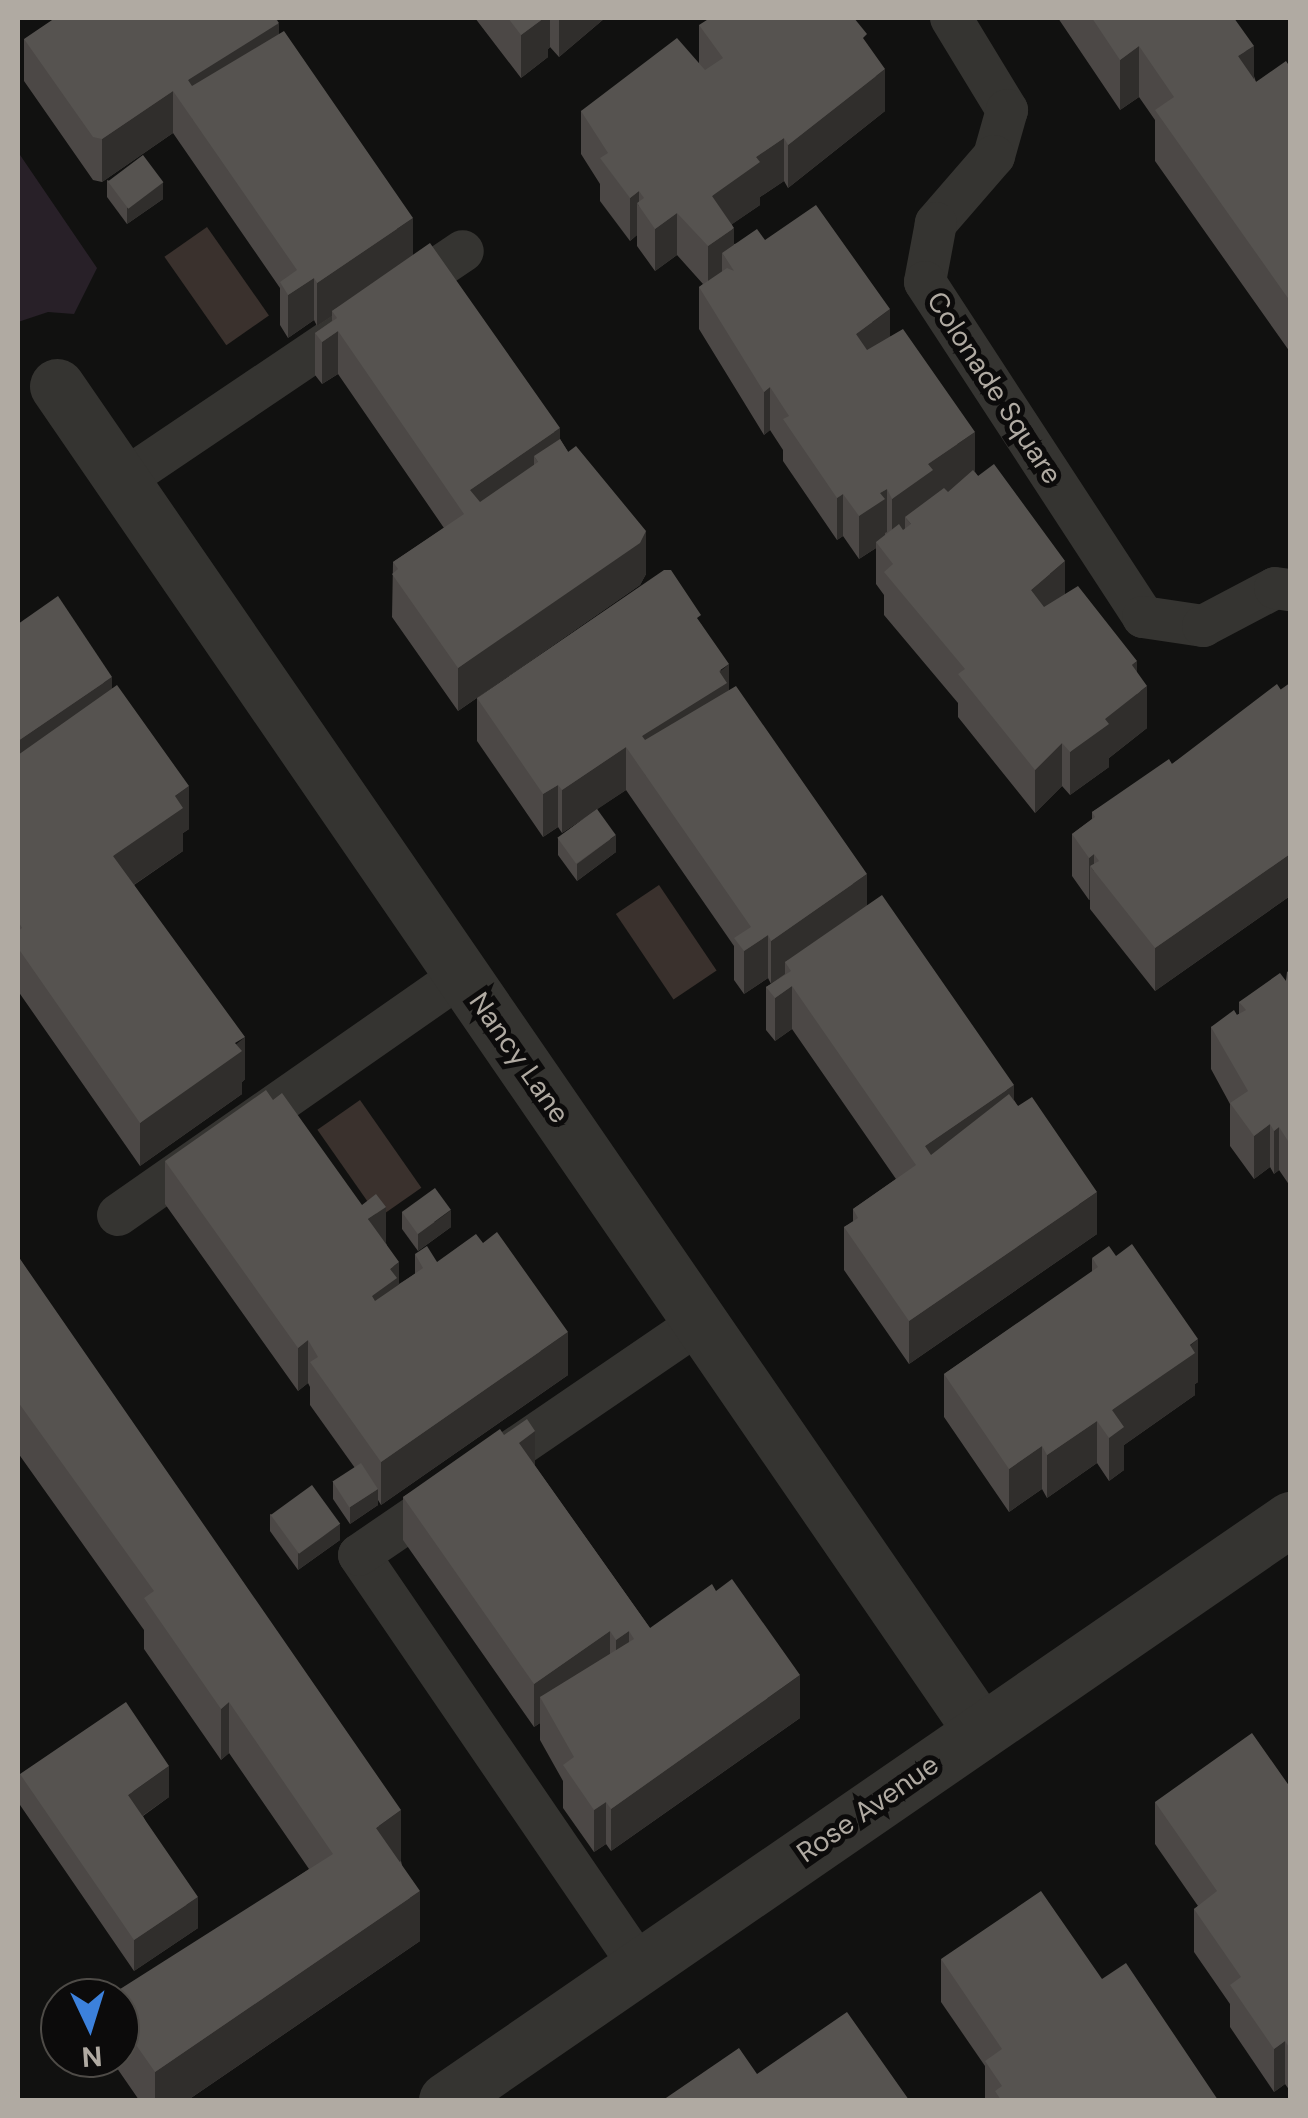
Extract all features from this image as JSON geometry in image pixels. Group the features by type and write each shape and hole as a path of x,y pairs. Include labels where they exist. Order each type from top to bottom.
{"street":[{"name":"Nancy Lane","path":"57,386 981,1731"},
{"name":"Rose Avenue","path":"450,2100 1290,1519"}],"lane":[{"name":"Colonade Square","path":"951,18 1008,110 994,156 936,223 925,282 1142,617 1202,626 1276,588 1290,590"},
{"path":"122,481 463,251"},
{"path":"118,1216 462,976"},
{"path":"641,1968 359,1555 701,1322"}],"shaded area":[{"path":"18,152 97,268 74,314 48,312 18,322"},
{"path":"207,227 269,315 226,345 164,257"},
{"path":"659,885 717,970 673,999 616,914"},
{"path":"360,1100 421,1188 379,1217 317,1130"}],"building":[{"path":"55,18 275,18 279,23 188,80 192,86 284,31 413,218 317,283 314,278 288,295 280,282 297,270 173,91 102,139 93,137 24,39"},
{"path":"508,18 544,18 521,35"},
{"path":"710,18 854,18 885,69 788,145 784,138 756,157 760,162 712,196 734,228 708,246 677,213 655,229 637,203 644,198 639,191 630,198 600,158 608,153 581,111 677,38 705,70 723,58 699,25"},
{"path":"1092,18 1234,18 1254,46 1238,56 1256,82 1286,61 1290,67 1290,301 1155,110 1174,97 1139,46 1120,60"},
{"path":"143,155 163,182 128,209 108,181"},
{"path":"816,205 890,309 856,334 867,350 903,329 975,432 928,464 933,470 892,499 887,489 880,493 885,499 859,516 843,494 837,498 783,419 789,416 770,387 764,392 699,287 727,268 734,271 722,253 757,229 765,240"},
{"path":"430,243 560,428 470,490 480,502 538,462 534,456 560,439 568,452 576,446 646,531 640,543 458,668 392,574 398,569 393,562 464,514 338,331 322,342 315,333 337,318 332,311"},
{"path":"994,464 1065,561 1031,590 1044,607 1078,586 1137,661 1132,665 1147,686 1105,719 1109,724 1070,752 1062,743 1035,770 958,674 965,669 884,572 893,564 876,542 899,524 903,530 911,524 905,517 944,488 948,492 973,470 978,476"},
{"path":"664,570 671,570 701,615 697,618 729,664 719,671 727,683 642,736 645,740 736,686 867,874 771,941 768,935 744,951 734,938 751,927 626,747 562,790 558,785 543,794 477,698"},
{"path":"58,596 112,677 18,741 18,624"},
{"path":"1290,683 1290,854 1155,948 1090,866 1099,861 1094,854 1089,858 1072,834 1095,817 1092,812 1169,759 1172,764 1277,684 1281,690"},
{"path":"117,685 189,786 175,796 183,808 113,856 245,1037 235,1043 242,1051 140,1123 18,948 18,931 22,928 18,921 18,755"},
{"path":"597,809 616,835 576,864 557,838"},
{"path":"882,895 1014,1085 925,1146 931,1155 1009,1094 1018,1106 1032,1097 1097,1192 909,1321 844,1227 858,1218 853,1209 916,1165 792,986 775,998 766,987 791,971 785,962"},
{"path":"1290,970 1290,1144 1279,1127 1274,1131 1270,1124 1254,1136 1230,1103 1248,1091 1211,1027 1234,1010 1237,1015 1246,1010 1239,1002 1280,973 1286,981"},
{"path":"266,1090 273,1100 282,1093 362,1205 376,1194 386,1207 368,1219 399,1262 390,1269 397,1278 372,1296 375,1301 423,1268 415,1254 427,1246 437,1262 476,1234 483,1243 497,1232 568,1332 381,1462 310,1362 318,1357 308,1340 298,1348 165,1161"},
{"path":"435,1188 451,1210 418,1234 402,1212"},
{"path":"1132,1244 1198,1339 1190,1345 1195,1353 1112,1410 1124,1427 1109,1438 1097,1421 1047,1455 1042,1446 1009,1469 944,1374 1098,1267 1092,1258 1109,1246 1116,1256"},
{"path":"18,1256 401,1810 376,1828 420,1891 155,2072 140,2051 138,1978 333,1854 229,1702 221,1709 144,1598 154,1591 18,1402"},
{"path":"527,1419 535,1431 519,1443 650,1628 712,1584 716,1591 732,1579 800,1675 611,1809 606,1802 594,1810 563,1765 574,1757 540,1697 634,1639 629,1631 616,1640 610,1631 534,1684 403,1497 500,1429 504,1435"},
{"path":"361,1463 378,1489 349,1508 332,1482"},
{"path":"312,1485 340,1524 299,1554 271,1515"},
{"path":"126,1702 169,1766 128,1795 198,1897 134,1940 20,1774"},
{"path":"1252,1733 1290,1787 1290,2049 1285,2041 1274,2049 1230,1985 1241,1977 1194,1909 1217,1891 1155,1802"},
{"path":"1041,1891 1102,1979 1126,1963 1218,2100 1001,2100 995,2091 1002,2086 985,2061 1002,2049 941,1959"},
{"path":"847,2012 909,2100 663,2100 739,2048 757,2074"}]}
